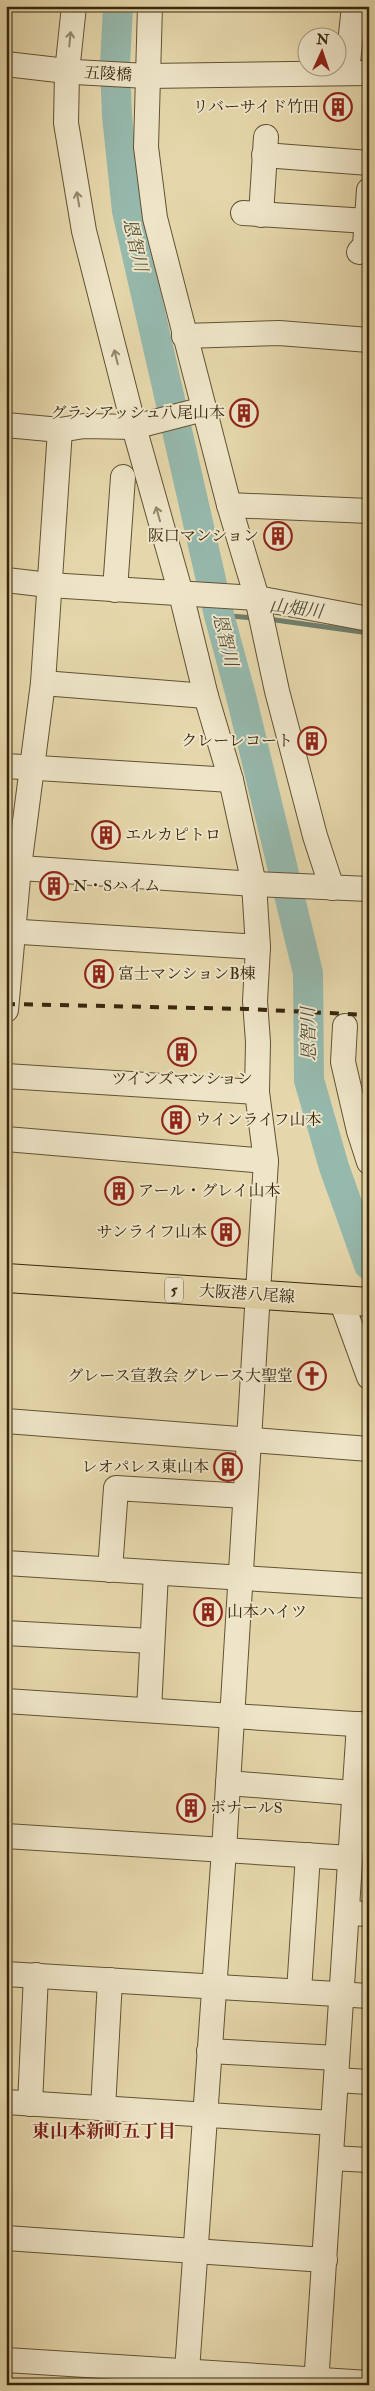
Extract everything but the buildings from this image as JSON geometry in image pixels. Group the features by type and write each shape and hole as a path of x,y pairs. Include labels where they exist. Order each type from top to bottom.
{"main road":[{"name":"大阪港八尾線","path":"6,1278 369,1302"}],"street":[{"path":"74,6 71,72 66,123 84,231 183,594 206,696 259,884 255,1001 258,1042 257,1092 266,1161 239,1578 224,1850 187,2378"},
{"path":"150,6 145,76 146,147 155,218 201,410 257,608 315,836 332,888"},
{"path":"354,6 358,72"},
{"name":"五陵橋","path":"6,64 71,72 145,76 358,72"},
{"path":"368,207 252,214 265,146 369,163"},
{"path":"359,252 365,245 369,190"},
{"path":"184,336 279,333 369,340"},
{"path":"6,425 60,430 84,426 138,426 201,410"},
{"path":"6,1010 13,867 31,767 43,684 60,430"},
{"path":"115,590 123,477"},
{"path":"229,505 369,511"},
{"path":"6,580 49,585 183,594 257,608 369,620"},
{"path":"43,684 206,696"},
{"path":"6,766 231,780"},
{"path":"13,867 259,884 369,889"},
{"path":"9,932 258,947"},
{"path":"345,1026 343,1062 358,1074 369,1162"},
{"path":"6,1076 257,1092"},
{"path":"6,1140 266,1161"},
{"path":"341,1300 369,1377"},
{"path":"6,1421 369,1449"},
{"path":"110,1570 116,1488 245,1496"},
{"path":"6,1563 369,1586"},
{"path":"149,1710 151,1641 156,1573"},
{"path":"6,1633 151,1641"},
{"path":"6,1701 232,1714 364,1724 354,1793 350,1858 358,1914 342,1994 316,2382"},
{"path":"228,1784 354,1793"},
{"path":"6,1836 350,1858"},
{"path":"299,1991 308,1856"},
{"path":"6,1974 369,1996"},
{"path":"30,2104 36,1975"},
{"path":"103,2109 110,1980"},
{"path":"209,2052 337,2069 369,2082"},
{"path":"6,2102 333,2123"},
{"path":"331,2158 369,2160"},
{"path":"6,2238 324,2260"},
{"path":"6,2360 187,2378 369,2383"}],"waterway":[{"name":"恩智川","path":"118,6 115,65 117,116 127,211 219,615 241,696 308,973 309,1080 334,1167 369,1265"},
{"name":"山畑川","path":"219,615 254,618"},
{"name":"山畑川","path":"268,619 369,633"}],"railway":[{"path":"6,1004 247,1009 369,1015"}],"place":[{"name":"リバーサイド竹田","path":"338,107"},
{"name":"グランアッシュ八尾山本","path":"244,413"},
{"name":"阪口マンション","path":"278,536"},
{"name":"クレーレコート","path":"312,741"},
{"name":"エルカピトロ","path":"106,835"},
{"name":"N・Sハイム","path":"54,886"},
{"name":"富士マンションB棟","path":"99,974"},
{"name":"ツインズマンション","path":"182,1052"},
{"name":"ウインライフ山本","path":"176,1120"},
{"name":"アール・グレイ山本","path":"119,1191"},
{"name":"サンライフ山本","path":"226,1232"},
{"name":"グレース宣教会 グレース大聖堂","path":"312,1376"},
{"name":"レオパレス東山本","path":"228,1467"},
{"name":"山本ハイツ","path":"208,1612"},
{"name":"ボナールS","path":"191,1808"}],"district":[{"name":"東山本新町五丁目","path":"104,2131"}]}
